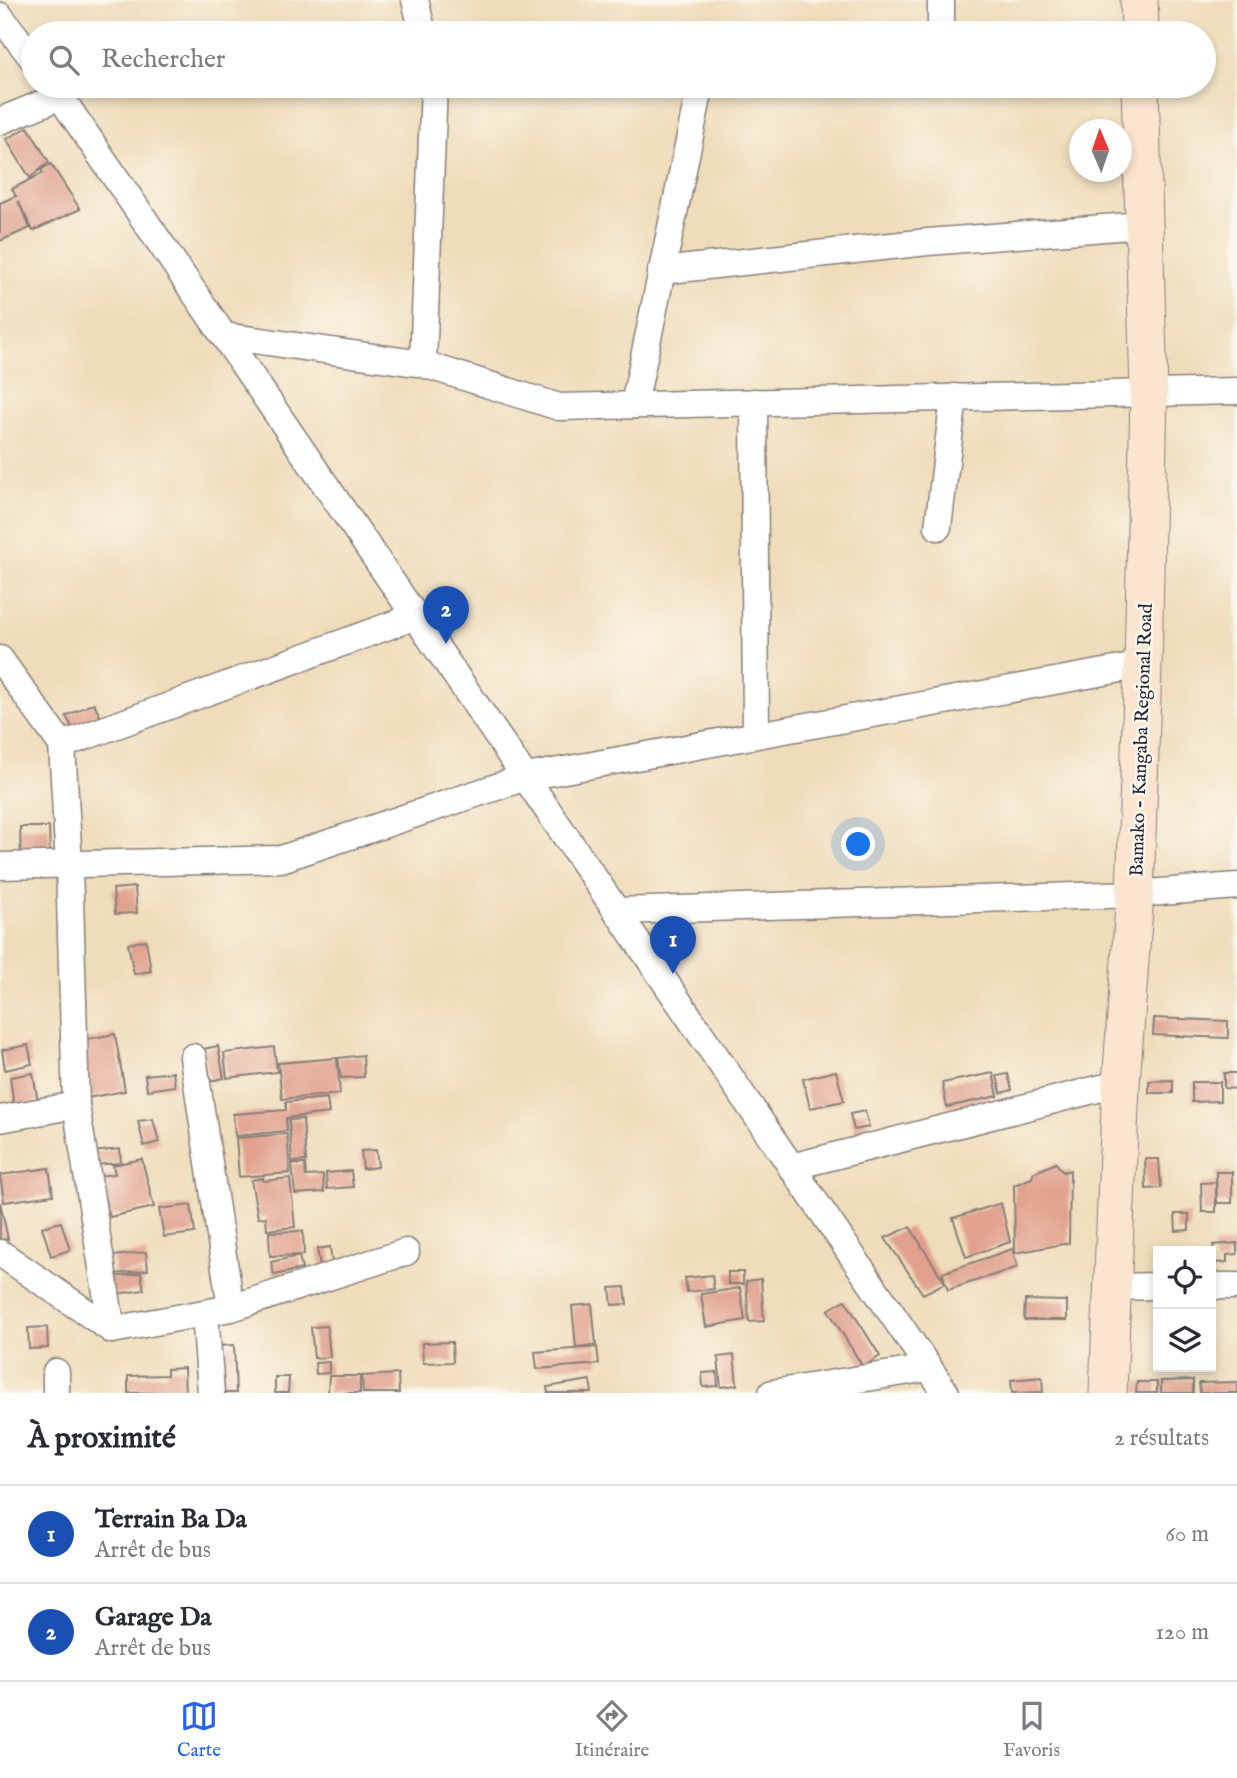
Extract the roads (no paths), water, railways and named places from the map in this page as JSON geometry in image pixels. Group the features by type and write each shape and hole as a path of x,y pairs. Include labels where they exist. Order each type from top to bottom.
{"street":[{"path":"415,0 420,21"},
{"path":"941,0 941,21"},
{"path":"1139,0 1140,21"},
{"path":"0,16 21,44"},
{"path":"0,121 44,98"},
{"path":"62,98 946,1393"},
{"path":"424,364 434,98"},
{"path":"634,405 698,98"},
{"name":"Bamako - Kangaba Regional Road","path":"1108,1393 1110,1287 1135,894 1143,665 1149,392 1140,98"},
{"path":"661,271 928,242 1142,225"},
{"path":"225,336 424,364 559,407 1237,391"},
{"path":"938,527 954,397"},
{"path":"754,402 755,733"},
{"path":"62,745 416,616"},
{"path":"0,659 62,745 69,864 76,1105 112,1330"},
{"path":"0,866 281,859 526,777 755,733 1143,665"},
{"path":"617,911 1135,894 1237,886"},
{"path":"193,1057 231,1308"},
{"path":"791,1167 1121,1083"},
{"path":"0,1119 76,1105"},
{"path":"0,1253 112,1330 231,1308 406,1252"},
{"path":"1110,1287 1153,1286"},
{"path":"1216,1286 1237,1286"},
{"path":"205,1313 211,1393"},
{"path":"772,1393 929,1368"}],"place":[{"name":"Garage Da","path":"446,644"},
{"name":"Terrain Ba Da","path":"673,974"}]}
